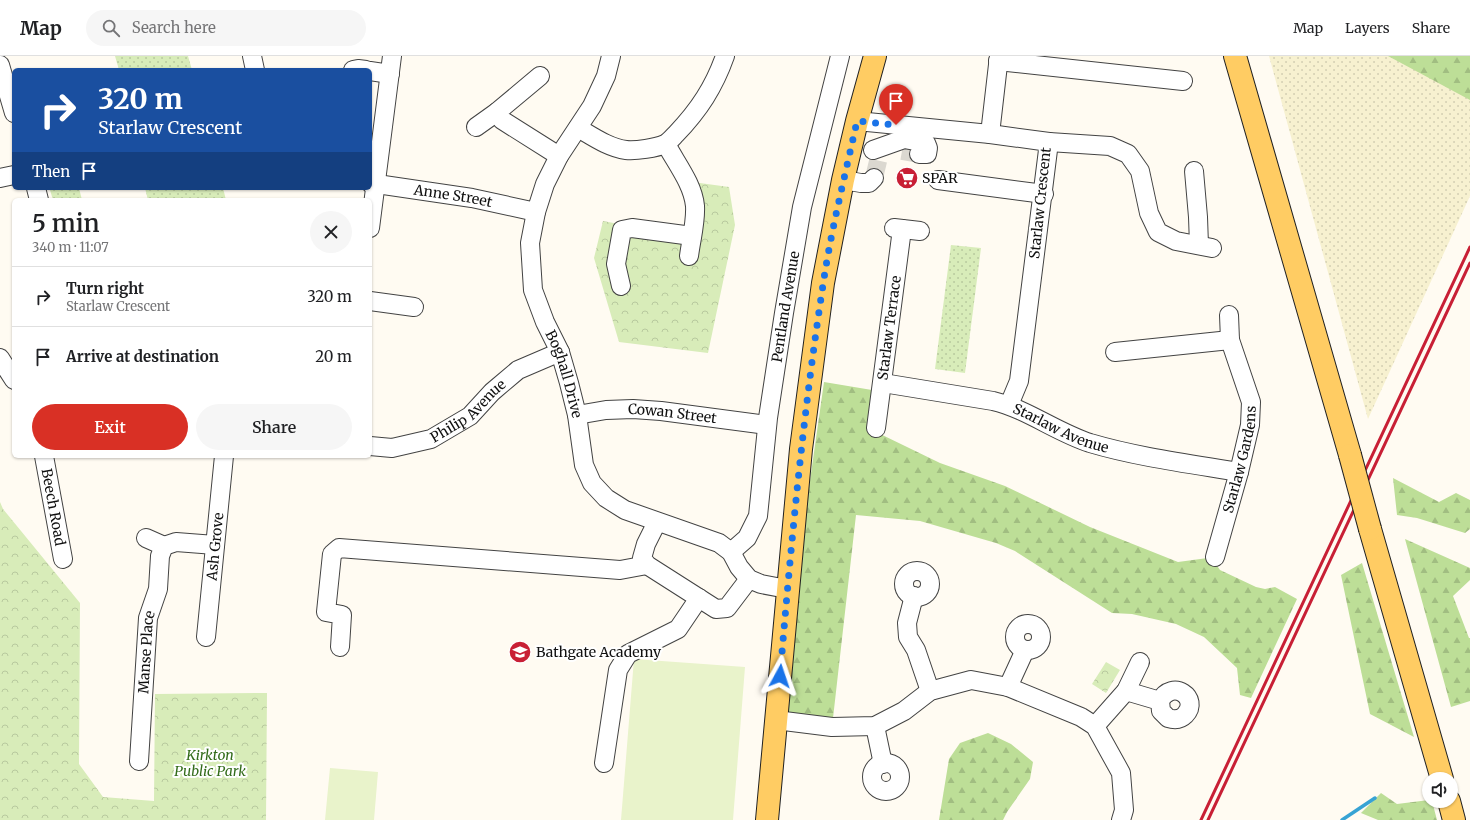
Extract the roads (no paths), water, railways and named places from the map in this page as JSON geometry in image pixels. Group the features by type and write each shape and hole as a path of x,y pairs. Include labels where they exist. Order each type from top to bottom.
{"main road":[{"path":"767,820 801,449 823,283 843,180 875,56"},
{"path":"1235,56 1440,772"},
{"path":"1451,808 1454,820"}],"street":[{"path":"252,56 255,68"},
{"name":"Boghall Drive","path":"611,56 606,76 592,106 559,156 545,184 536,212 530,243 533,290 545,322 560,352 577,415 584,465 592,483 606,498 626,510 719,543 731,552 739,567 749,579"},
{"path":"578,128 605,144 625,150 644,149 666,144 684,126 705,100 718,76 725,56"},
{"name":"Pentland Avenue","path":"731,552 747,538 758,516 767,424 802,207 840,56"},
{"path":"990,134 998,59 1171,75"},
{"path":"0,65 12,106"},
{"path":"372,70 391,65 372,198"},
{"path":"476,127 497,112 540,76"},
{"path":"497,112 502,120 559,156"},
{"name":"Starlaw Crescent","path":"857,121 990,134 1049,142 1044,194 1019,381 1009,405"},
{"path":"852,143 877,153 927,154 928,148 926,143 904,139 877,153"},
{"path":"1049,142 1110,146 1128,154 1140,171 1149,213 1158,232 1176,241 1205,247 1198,217 1194,171"},
{"path":"666,144 692,193 695,205 695,218 689,256"},
{"path":"0,178 12,175"},
{"path":"843,180 869,183 874,178"},
{"path":"938,180 1044,194"},
{"name":"Anne Street","path":"373,183 472,198 536,212"},
{"path":"622,286 616,264 622,230 632,228 692,236"},
{"name":"Starlaw Terrace","path":"876,428 883,383 898,228 920,231"},
{"path":"372,301 414,307"},
{"name":"Starlaw Gardens","path":"1215,557 1239,472 1250,425 1251,402 1230,340 1229,315"},
{"path":"1115,352 1230,340"},
{"name":"Philip Avenue","path":"372,446 392,448 431,439 470,416 492,392 518,370 560,352"},
{"path":"0,358 12,377"},
{"name":"Starlaw Avenue","path":"883,383 993,401 1009,405 1044,423 1089,443 1141,455 1239,472"},
{"name":"Cowan Street","path":"577,415 606,410 633,409 767,424"},
{"name":"Beech Road","path":"44,458 63,559"},
{"name":"Ash Grove","path":"206,637 224,458"},
{"path":"657,522 646,544 642,558 647,565 716,609 727,608 749,579 761,584 788,589"},
{"path":"146,538 164,546 176,542 215,545"},
{"name":"Manse Place","path":"139,761 148,618 158,589 160,556 164,546"},
{"path":"340,647 342,615 326,612 332,554 339,548 620,570 647,565"},
{"path":"914,596 907,623 908,637 916,650 930,691"},
{"path":"604,763 618,670 628,654 678,630 699,598"},
{"path":"1008,687 1025,650"},
{"path":"1094,726 1126,691 1140,662"},
{"path":"776,720 832,727 875,726 904,711 930,691 971,680 1008,687 1081,717 1094,726 1122,773 1124,810 1121,820"},
{"path":"1126,691 1160,701"},
{"path":"875,726 883,764"}],"waterway":[{"path":"1342,820 1375,798"}],"tunnel":[{"path":"902,151 919,154"},
{"path":"874,178 879,157"}],"railway":[{"path":"1201,820 1470,247"},
{"path":"1208,820 1470,263"}],"place":[{"name":"SPAR","path":"907,178"},
{"name":"Bathgate Academy","path":"520,652"}],"park label":[{"name":"Kirkton Public Park","path":"210,764"}]}
